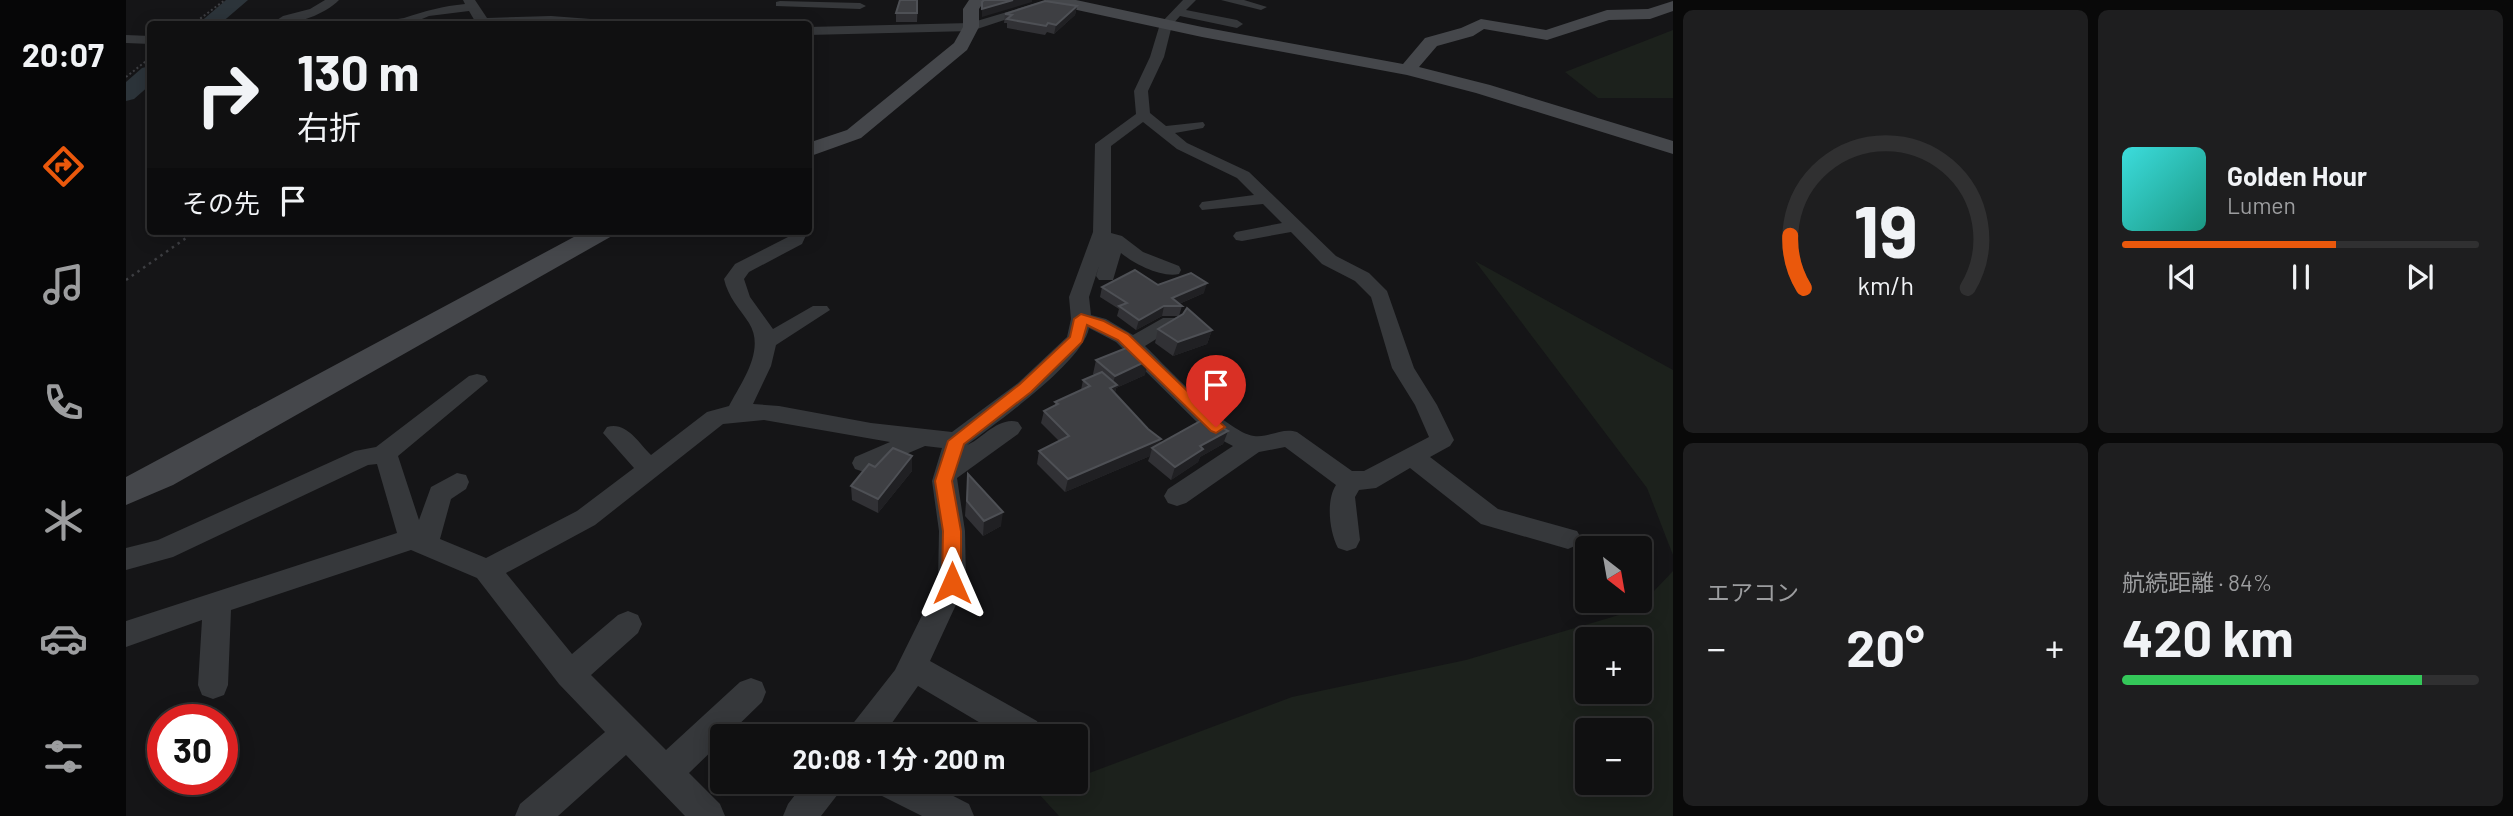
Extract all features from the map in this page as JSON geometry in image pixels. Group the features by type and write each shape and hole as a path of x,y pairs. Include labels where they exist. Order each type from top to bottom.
{"street":[{"path":"283,21 313,12 332,0"},
{"path":"812,150 855,134 961,46 971,27 971,9 977,0"},
{"path":"812,31 971,27 1056,0 1171,18 1237,24"},
{"path":"1177,496 1252,444 1289,438 1347,480 1367,481 1442,440 1426,405 1403,368 1380,295 1362,277 1329,260 1243,175 1182,146 1143,114 1141,91 1171,18 1190,0"},
{"path":"1227,0 1261,7"},
{"path":"409,21 423,14 471,4 480,20 484,21"},
{"path":"780,4 860,6"},
{"path":"829,4 832,19 846,29"},
{"path":"1408,71 1430,42 1467,32 1481,24 1547,35 1607,15 1659,13 1673,6"},
{"path":"1171,18 1483,89 1673,148"},
{"path":"519,21 564,21"},
{"path":"126,39 147,40"},
{"path":"1106,276 1108,238 1103,144 1143,114"},
{"path":"1165,130 1198,125"},
{"path":"1165,130 1205,145"},
{"path":"1208,206 1268,198"},
{"path":"1242,236 1296,226"},
{"path":"126,492 161,476 596,235"},
{"path":"738,411 767,351 764,329 736,293 734,279 742,268 796,240 798,235"},
{"path":"1108,238 1136,256 1172,270"},
{"path":"872,724 906,680 952,583 952,531 944,481 956,441 1026,388 1077,339 1081,319 1079,297 1108,238"},
{"path":"766,342 820,310"},
{"path":"1081,319 1099,324 1132,345 1216,427 1252,444"},
{"path":"1132,345 1170,322"},
{"path":"126,559 164,549 364,457 382,455 477,381"},
{"path":"487,570 586,518 716,418 738,411 766,411 844,427 956,441"},
{"path":"945,474 1010,428"},
{"path":"615,433 650,469"},
{"path":"864,463 925,437"},
{"path":"382,455 388,460 418,542"},
{"path":"1411,456 1490,517 1568,538"},
{"path":"1347,540 1342,496 1353,480"},
{"path":"418,542 440,494 457,482"},
{"path":"126,634 217,603 418,542 487,570 570,674 708,816"},
{"path":"214,685 217,603"},
{"path":"570,674 628,624"},
{"path":"912,667 1012,724"},
{"path":"666,774 751,692"},
{"path":"533,816 627,733"},
{"path":"800,816 817,794"},
{"path":"914,794 957,816"}],"path":[{"path":"197,21 225,0"},
{"path":"126,77 147,60"},
{"path":"126,280 191,235"}],"shaded area":[{"path":"1673,30 1673,98 1598,98 1565,72"},
{"path":"1475,261 1673,370 1673,555 1647,488"},
{"path":"1673,571 1673,816 1059,816 1039,794 1088,794 1088,774 1292,697 1466,660 1575,628 1575,704 1652,704 1652,627 1578,627 1626,613 1652,613 1652,593"}],"building":[{"path":"900,0 917,0 917,13 896,13"},
{"path":"984,0 1013,0 982,9"},
{"path":"1045,1 1077,6 1056,25 1048,23 1046,26 1007,19 1012,15 1005,14"},
{"path":"1135,270 1158,285 1191,273 1207,283 1172,298 1182,306 1164,306 1139,320 1119,306 1127,303 1102,287"},
{"path":"1187,308 1212,330 1178,342 1158,329 1183,314"},
{"path":"1134,345 1149,360 1115,376 1096,360"},
{"path":"1102,372 1117,385 1110,388 1148,429 1161,439 1068,479 1039,451 1069,436 1044,411 1058,404 1055,402 1090,386 1083,380"},
{"path":"1206,418 1228,431 1200,446 1203,449 1175,467 1152,448"},
{"path":"893,448 912,456 878,499 851,486 869,464 875,467"},
{"path":"968,474 1003,512 984,521 967,501"}],"waterway":[{"path":"212,21 238,0"},
{"path":"126,94 147,76"}],"route":[{"path":"952,583 952,531 944,481 956,441 1026,388 1077,339 1081,319 1099,324 1123,337 1216,427"}]}
